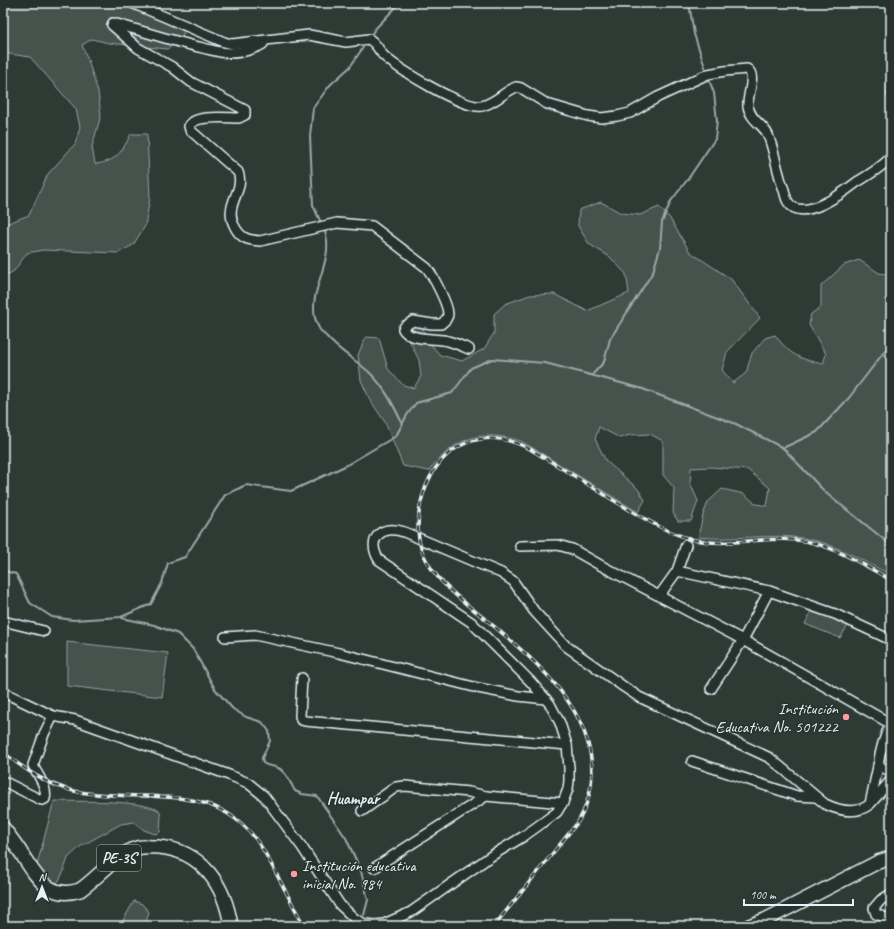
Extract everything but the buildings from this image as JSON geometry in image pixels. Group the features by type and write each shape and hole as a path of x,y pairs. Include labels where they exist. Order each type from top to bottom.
{"highway":[{"name":"PE-3S","path":"3,828 37,878 45,885 63,893 72,893 80,890 126,853 138,848 165,848 185,854 203,866 216,881 224,895 231,926"},
{"path":"749,926 766,923 878,862 891,858"}],"street":[{"path":"132,3 232,44 309,35 346,42 369,39 375,44 382,55 400,69 425,84 464,103 475,106 488,104 516,87 521,88 547,104 588,116 601,118 617,116 630,112 658,96 708,74 747,68 752,73 748,107 757,123 768,133 782,185 789,203 797,208 812,208 827,203 879,168 891,157"},
{"path":"270,40 259,47 231,53 182,44 135,29 114,24 112,25 138,48 172,67 191,82 246,110 245,115 240,118 201,118 190,123 189,126 190,130 238,172 240,178 239,185 233,200 231,218 243,238 260,241 337,223 372,226 427,268 446,305 448,313 447,318 441,324 413,321 402,329 404,333 434,341 447,341 469,349"},
{"path":"3,692 53,716 75,720 229,775 248,784 264,796 302,847 340,905 355,919 364,924 384,924 411,912 557,812 563,803 569,781 567,745 560,723 546,699 471,622 379,560 374,546 377,537 386,530 397,530 501,573 513,581 534,611 566,646 639,697 770,758 825,804 836,809 864,809 891,780"},
{"path":"659,596 677,571 686,544"},
{"path":"520,546 558,545 572,549 743,640 891,723 881,748 870,804"},
{"path":"677,571 769,591 835,614 891,640"},
{"path":"711,689 743,640 769,591"},
{"path":"3,621 44,631"},
{"path":"225,637 255,635 339,653 478,688 518,696 546,699"},
{"path":"302,678 300,716 302,720 305,721 567,745"},
{"path":"3,781 39,799 45,799 45,793 40,778 33,765 44,734 53,716"},
{"path":"692,761 797,796 815,797"},
{"path":"878,766 891,772"},
{"path":"362,811 396,787 405,786 469,792 486,796 563,803"},
{"path":"374,868 486,796"},
{"path":"888,922 876,914 874,908 880,900 891,894"}],"shaded area":[{"path":"3,3 141,3 143,13 184,31 181,41 167,49 109,43 92,39 82,45 98,92 101,115 92,147 95,164 109,161 118,155 125,146 131,134 147,134 150,198 145,226 133,245 118,253 43,250 27,253 14,271 3,277 3,225 29,215 48,174 75,144 80,127 76,109 30,57 3,53"},
{"path":"601,202 621,213 640,215 659,207 669,217 690,252 731,279 760,318 727,352 722,370 733,383 746,373 752,353 765,338 775,335 790,352 801,358 823,364 826,354 809,325 811,314 821,307 821,286 844,265 859,260 879,273 891,275 891,575 848,553 814,540 776,536 724,538 698,537 703,515 708,502 722,489 744,494 756,504 767,506 770,488 748,470 711,467 691,468 690,483 698,501 691,521 678,521 673,513 674,488 663,475 663,441 650,434 630,435 620,438 599,427 595,439 606,461 638,489 645,500 638,512 521,441 506,437 481,436 459,443 439,459 429,471 403,466 385,422 370,400 361,380 358,355 366,337 379,338 388,369 403,385 414,388 421,376 419,360 409,340 413,323 422,325 427,340 440,355 462,361 484,349 494,333 494,314 505,304 530,295 554,294 587,311 629,293 626,274 610,257 589,244 578,226 579,210"},
{"path":"812,610 849,624 840,638 805,624"},
{"path":"67,642 168,653 162,697 67,686"},
{"path":"54,801 108,802 147,806 159,810 161,816 160,832 155,834 144,830 134,822 121,824 81,846 68,858 58,882 50,885 37,865"},
{"path":"134,901 142,904 149,912 145,926 120,926"}],"waterway":[{"path":"371,35 398,5 402,3"},
{"path":"689,3 694,34 705,67"},
{"path":"321,223 313,205 310,136 313,108 330,85 350,67 366,43"},
{"path":"891,48 887,95 891,104"},
{"path":"592,375 604,362 610,339 653,272 660,248 662,222 671,201 715,139 717,121 714,93 708,77"},
{"path":"324,229 327,241 327,253 316,291 314,304 315,316 319,328 338,347 366,369 376,379 389,397 402,423"},
{"path":"783,448 817,432 848,399 891,343"},
{"path":"3,573 5,571 16,574 30,603 52,617 73,620 121,617 151,604 162,583 168,563 185,557 225,495 246,485 291,491 345,466 396,436 407,415 416,403 452,393 471,368 492,359 545,363 640,388 736,424 783,448 826,493 891,545"},
{"path":"122,618 154,625 178,634 193,649 215,689 233,709 246,717 262,722 269,731 270,741 262,758 263,763 281,770 288,778 295,791 302,794 317,796 346,838 361,871 368,900 364,915"}],"railway":[{"path":"494,926 578,822 585,808 590,790 591,760 586,736 576,714 562,693 527,655 453,593 437,576 424,556 418,532 420,506 426,486 435,469 446,456 460,446 475,440 492,438 511,441 530,449 645,519 681,536 691,539 717,542 771,539 809,542 822,545 846,555 891,580"},
{"path":"3,752 45,781 74,791 96,794 186,799 207,804 227,813 245,827 259,843 304,926"}],"place":[{"name":"Institución Educativa No. 501222","path":"846,717"},
{"name":"Institución educativa inicial No. 984","path":"294,874"}],"district":[{"name":"Huampar","path":"353,798"}]}
